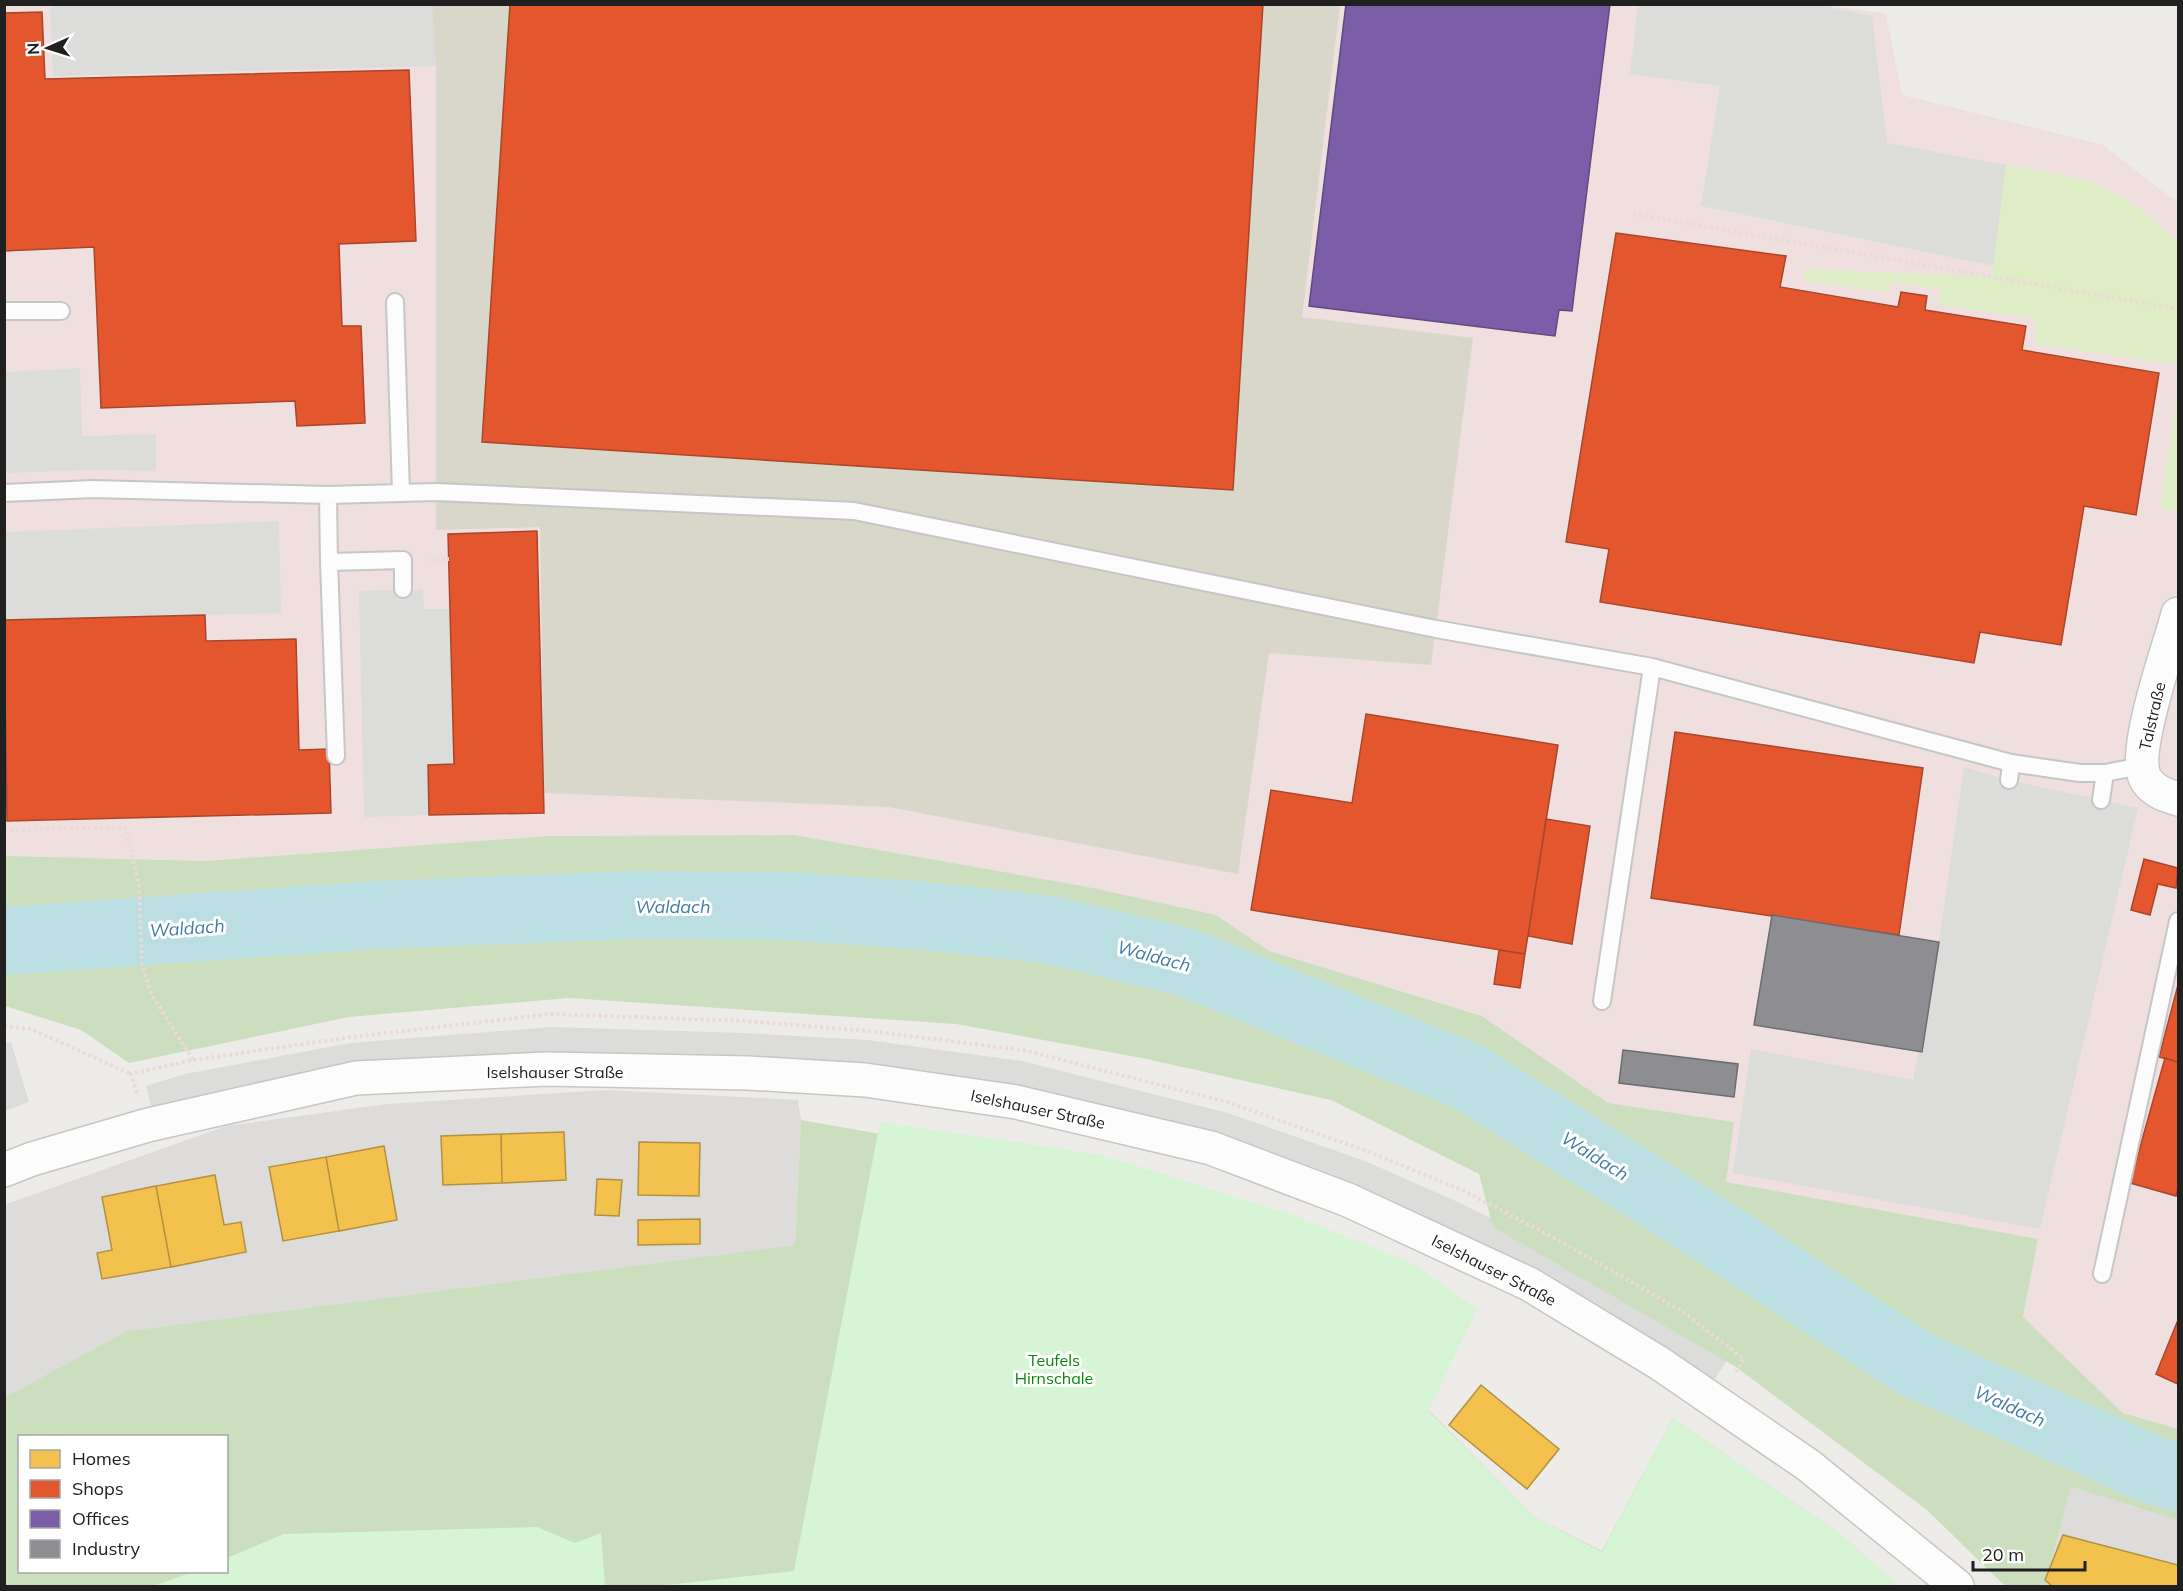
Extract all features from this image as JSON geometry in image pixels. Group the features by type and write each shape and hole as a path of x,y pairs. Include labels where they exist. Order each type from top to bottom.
{"street":[{"name":"Talstraße","path":"2178,614 2143,737 2141,766 2146,780 2158,792 2178,799"},
{"name":"Iselshauser Straße","path":"4,1170 32,1159 148,1125 356,1078 547,1069 748,1073 865,1080 1016,1102 1211,1148 1348,1200 1529,1284 1659,1363 1808,1465 1957,1587"}],"lane":[{"path":"395,302 401,493"},
{"path":"4,311 61,311"},
{"path":"4,493 93,489 328,495 436,492 855,511 1436,629 1652,667 2010,771 2105,773 2141,766"},
{"path":"328,495 336,756"},
{"path":"329,562 403,560 404,589"},
{"path":"1602,1001 1652,667"},
{"path":"2101,800 2105,773"},
{"path":"2102,1274 2178,921"}],"path":[{"path":"1633,214 2178,309"},
{"path":"4,830 125,827 139,885 142,965 152,995 193,1060"},
{"path":"4,1026 31,1029 131,1074"}],"shaded area":[{"path":"1814,4 1872,16 1887,143 2006,165 1995,266 1701,206 1720,86 1630,74 1638,5"},
{"path":"5,5 1828,5 1886,14 1902,95 2103,145 2178,203 2178,1429 2123,1413 2023,1317 2038,1239 1725,1182 1734,1122 1608,1103 1482,1016 1269,951 1216,915 1088,887 794,835 548,836 205,861 5,856"},
{"path":"50,5 432,5 436,66 53,76"},
{"path":"432,5 1340,5 1302,317 1473,338 1431,665 1269,653 1238,874 889,807 544,793 540,527 436,530 436,66"},
{"path":"80,368 82,436 156,434 156,471 92,470 5,473 5,372"},
{"path":"279,521 281,613 5,620 5,532"},
{"path":"423,589 424,609 450,609 454,764 428,765 429,815 364,817 359,591"},
{"path":"1964,767 2009,780 2138,808 2040,1229 1733,1173 1751,1049 1913,1080 1939,942"},
{"path":"550,1027 745,1033 867,1040 1022,1061 1228,1113 1365,1161 1458,1202 1547,1246 1729,1358 1712,1383 1214,1137 549,1055 153,1114 146,1086 185,1074 351,1043"},
{"path":"11,1042 29,1102 5,1111 5,1043"},
{"path":"607,1090 798,1100 801,1120 795,1245 127,1331 5,1397 4,1205 226,1126 387,1104"},
{"path":"2071,1487 2178,1520 2178,1586 2045,1586"}],"green space":[{"path":"2006,165 2074,178 2108,189 2140,209 2178,243 2178,365 2036,344 2036,318 1940,305 1939,290 1893,281 1887,292 1804,281 1804,269 1992,276"},
{"path":"2178,388 2178,512 2161,508"},
{"path":"794,835 1088,887 1216,915 1269,951 1482,1016 1608,1103 1734,1122 1726,1182 2038,1239 2023,1317 2123,1413 2178,1429 2178,1520 2071,1487 2045,1586 2005,1586 1927,1510 1736,1367 1493,1227 1479,1174 1331,1100 1142,1058 956,1024 569,998 349,1017 129,1063 81,1030 5,1006 5,856 205,861 548,836"},
{"path":"801,1120 1057,1165 1477,1309 1428,1410 1536,1518 1602,1551 1673,1418 1841,1535 1899,1586 5,1586 5,1397 127,1331 795,1245"},
{"name":"Teufels Hirnschale","path":"880,1122 1102,1155 1296,1216 1414,1264 1477,1309 1428,1411 1536,1518 1602,1552 1673,1418 1841,1535 1900,1586 658,1586 794,1571"},
{"path":"537,1527 575,1543 601,1533 605,1586 154,1586 189,1573 228,1573 228,1558 284,1534"}],"building: Homes":[{"path":"564,1132 566,1180 502,1183 501,1134"},
{"path":"501,1134 502,1183 443,1185 441,1136"},
{"path":"639,1142 700,1143 699,1196 638,1195"},
{"path":"384,1146 397,1220 339,1231 326,1157"},
{"path":"326,1157 339,1231 283,1241 269,1167"},
{"path":"215,1175 224,1225 241,1222 246,1252 171,1267 156,1186"},
{"path":"597,1179 622,1180 619,1216 595,1215"},
{"path":"156,1186 171,1267 102,1279 97,1253 112,1250 102,1197"},
{"path":"700,1219 700,1244 638,1245 638,1220"},
{"path":"1481,1385 1559,1449 1527,1489 1449,1425"},
{"path":"2063,1535 2178,1565 2178,1586 2052,1586 2045,1580"}],"building: Shops":[{"path":"510,4 1263,4 1233,490 482,442"},
{"path":"42,12 45,79 409,70 416,241 339,244 342,326 361,326 365,423 297,426 295,401 101,408 94,247 4,251 4,13"},
{"path":"1616,233 1786,256 1780,287 1898,307 1901,292 1927,296 1925,310 2026,326 2022,350 2159,373 2136,515 2084,506 2061,645 1980,632 1974,663 1600,602 1609,549 1566,542"},
{"path":"537,531 544,813 429,815 428,765 454,764 448,534"},
{"path":"205,615 206,641 296,639 299,750 329,749 331,813 7,821 4,620"},
{"path":"1366,714 1558,745 1525,954 1251,910 1271,790 1352,803"},
{"path":"1675,732 1923,768 1899,935 1651,898"},
{"path":"1546,819 1590,826 1572,944 1528,936"},
{"path":"2144,859 2178,868 2176,888 2158,884 2150,915 2131,910"},
{"path":"1499,950 1525,954 1520,988 1494,984"},
{"path":"2178,985 2178,1062 2159,1057"},
{"path":"2165,1058 2178,1062 2178,1188 2176,1196 2130,1183"},
{"path":"2178,1320 2178,1384 2156,1374"}],"building: Offices":[{"path":"1346,4 1610,4 1572,311 1559,310 1555,336 1309,306"}],"building: Industry":[{"path":"1772,915 1939,942 1922,1052 1754,1025"},
{"path":"1623,1050 1738,1064 1734,1097 1619,1083"}],"waterway":[{"name":"Waldach","path":"4,941 376,915 634,905 786,906 916,915 1051,930 1185,962 1467,1076 1710,1229 1915,1364 2151,1469 2178,1477"}]}
